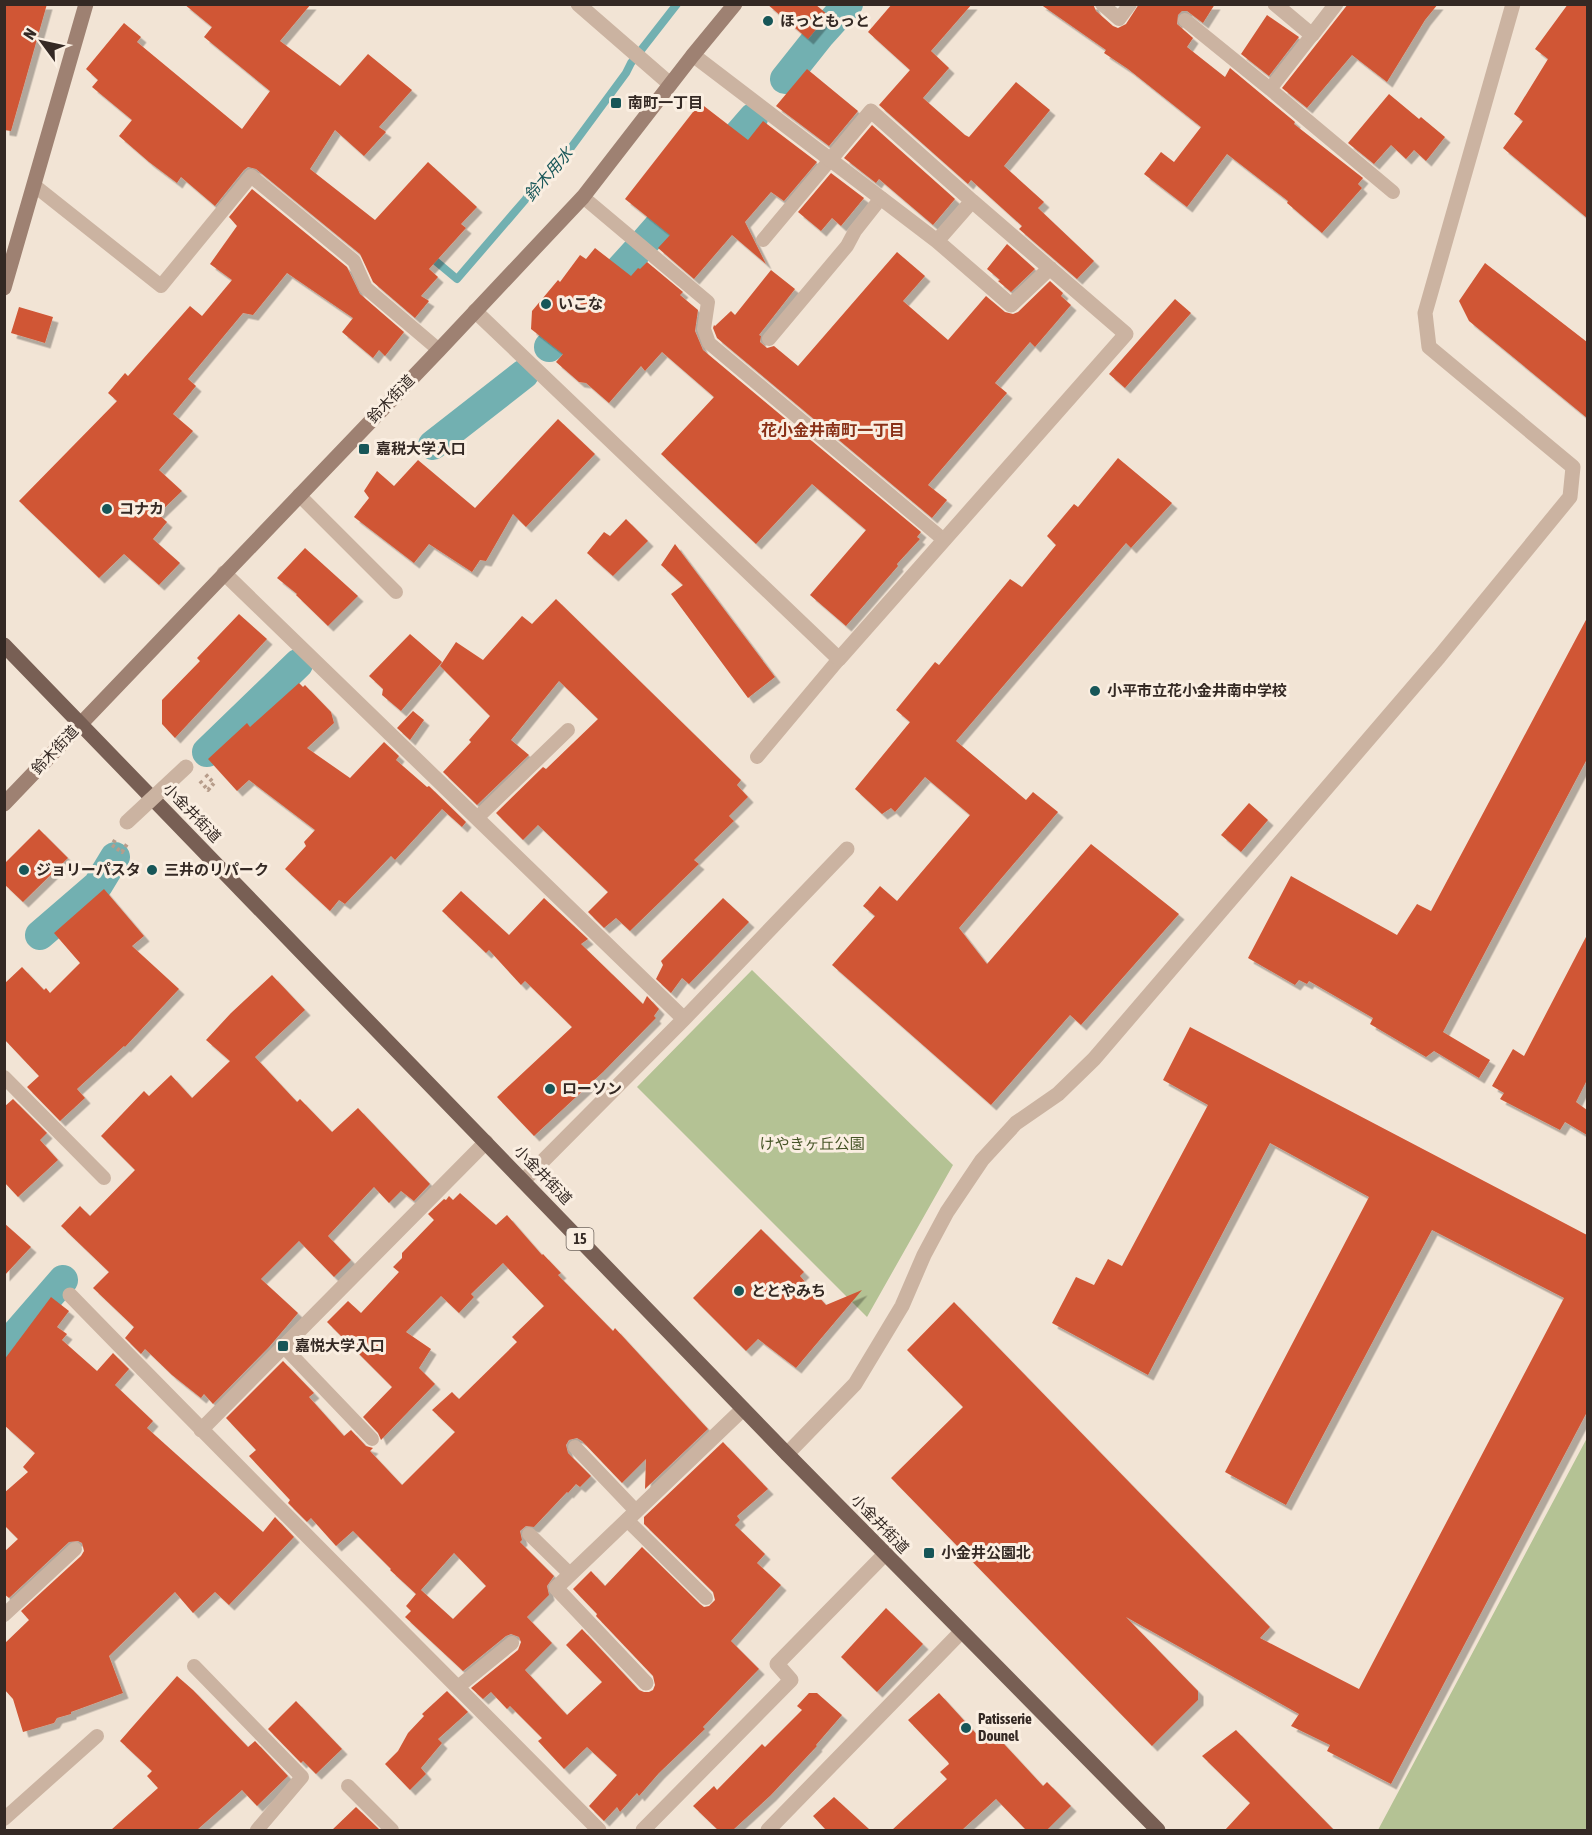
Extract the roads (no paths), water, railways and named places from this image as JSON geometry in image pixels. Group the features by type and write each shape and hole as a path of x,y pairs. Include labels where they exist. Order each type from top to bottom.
{"main road":[{"name":"小金井街道","path":"4,645 743,1409 1158,1830"}],"street":[{"path":"4,288 86,4"},
{"path":"578,4 670,84"},
{"name":"鈴木街道","path":"4,804 583,197 735,4"},
{"path":"1275,4 1312,35 1336,4"},
{"path":"787,1454 855,1384 902,1306 946,1212 982,1160 1016,1123 1058,1094 1094,1059 1439,657 1570,497 1573,467 1429,347 1425,313 1513,4"},
{"path":"693,55 937,242 1011,305 1050,268"},
{"path":"475,311 839,659 1126,334 871,111 830,160"},
{"path":"937,242 972,201"},
{"path":"224,573 684,1019"},
{"path":"127,822 186,767"},
{"path":"523,1181 684,1019 847,849"},
{"path":"201,1430 486,1142"},
{"path":"70,1295 598,1830"},
{"path":"646,1683 556,1588 743,1409"},
{"path":"643,1830 791,1680 777,1664 885,1554"},
{"path":"768,1830 961,1632"}],"lane":[{"path":"1102,4 1119,19 1130,4"},
{"path":"1185,20 1393,192"},
{"path":"1270,89 1312,35"},
{"path":"763,240 830,160"},
{"path":"35,186 161,286 251,176 354,261 366,288 439,350"},
{"path":"583,197 708,302 704,328 709,343 944,540"},
{"path":"769,339 847,246 855,231 881,198"},
{"path":"299,495 396,592"},
{"path":"757,757 839,659"},
{"path":"477,818 568,730"},
{"path":"4,1077 104,1178"},
{"path":"283,1346 372,1439"},
{"path":"575,1447 632,1516 706,1598"},
{"path":"529,1534 570,1574"},
{"path":"4,1616 75,1549"},
{"path":"458,1687 512,1643"},
{"path":"194,1666 302,1778 257,1830"},
{"path":"4,1819 98,1736"},
{"path":"348,1786 392,1830"}],"waterway":[{"name":"鈴木用水","path":"427,254 457,279 538,182 570,149 631,63 677,4"},
{"path":"785,79 848,4"},
{"path":"549,347 637,251 753,118"},
{"path":"433,445 524,374"},
{"path":"207,752 298,664"},
{"path":"40,935 98,885 115,857"},
{"name":"鈴木用水","path":"4,1348 63,1280"}],"place":[{"name":"ほっともっと","path":"768,21"},
{"name":"南町一丁目","path":"616,103"},
{"name":"いこな","path":"546,304"},
{"name":"嘉税大学入口","path":"364,449"},
{"name":"コナカ","path":"107,509"},
{"name":"小平市立花小金井南中学校","path":"1095,691"},
{"name":"ジョリーパスタ","path":"24,870"},
{"name":"三井のリパーク","path":"152,870"},
{"name":"ローソン","path":"550,1089"},
{"name":"ととやみち","path":"739,1291"},
{"name":"嘉悦大学入口","path":"283,1346"},
{"name":"小金井公園北","path":"929,1553"},
{"name":"Patisserie Dounel","path":"966,1728"}],"district":[{"name":"花小金井南町一丁目","path":"833,430"}],"park label":[{"name":"けやきヶ丘公園","path":"812,1144"}]}
